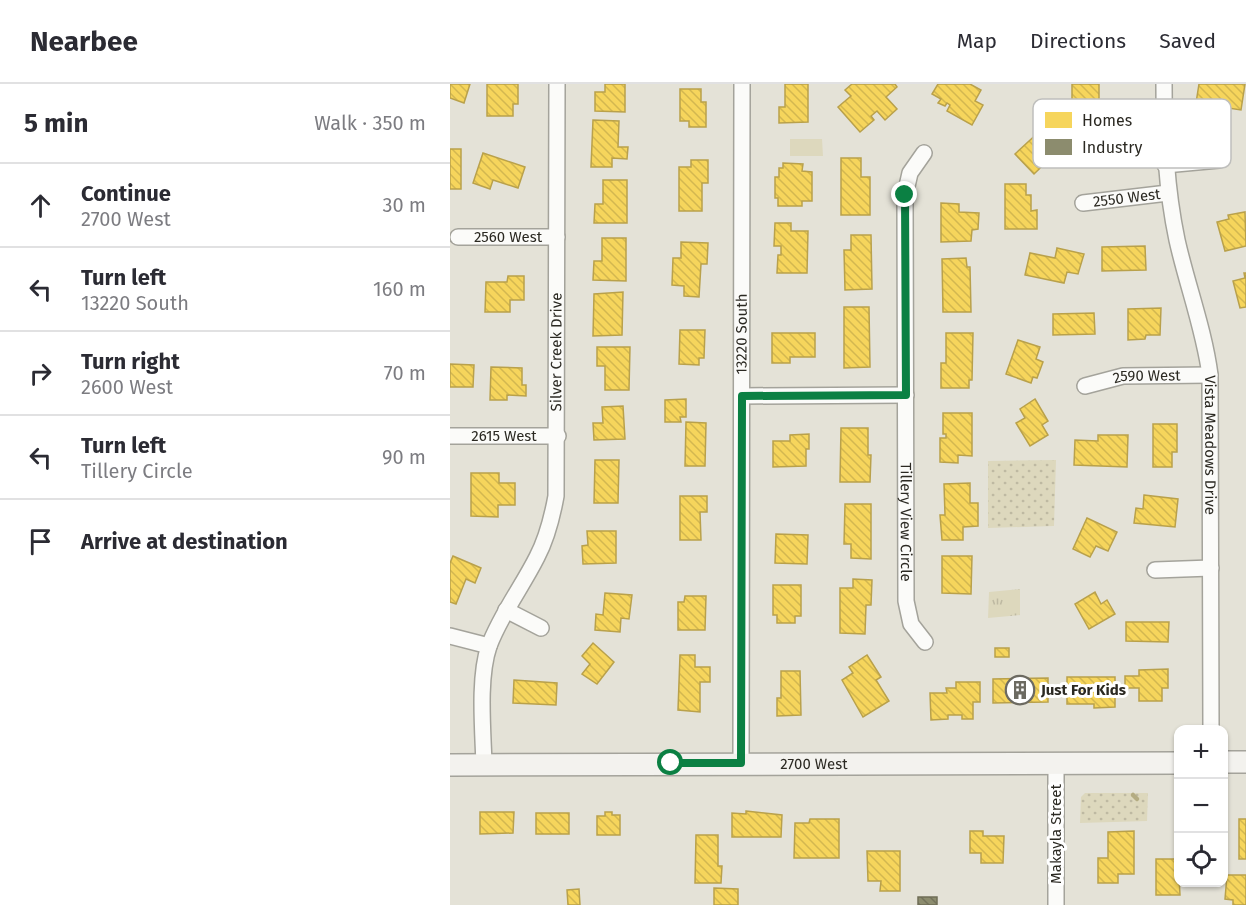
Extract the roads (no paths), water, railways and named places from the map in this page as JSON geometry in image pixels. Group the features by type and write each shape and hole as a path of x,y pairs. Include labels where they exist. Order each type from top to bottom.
{"main road":[{"path":"1228,762 1246,762"},
{"name":"2700 West","path":"450,765 1174,763"}],"street":[{"name":"Silver Creek Drive","path":"484,765 484,676 489,646 506,610 537,558 549,528 556,496 558,436 557,84"},
{"name":"13220 South","path":"741,763 742,84"},
{"name":"Vista Meadows Drive","path":"1164,84 1164,99"},
{"name":"Tillery View Circle","path":"924,153 910,172 905,195 906,601 911,624 925,642"},
{"name":"Vista Meadows Drive","path":"1166,168 1168,193 1177,240 1203,336 1210,375 1211,725"},
{"name":"2550 West","path":"1083,203 1168,193"},
{"name":"2560 West","path":"458,237 557,237"},
{"name":"2590 West","path":"1085,386 1123,376 1210,375"},
{"path":"742,396 906,395"},
{"name":"2615 West","path":"450,436 558,436"},
{"path":"1155,570 1211,568"},
{"path":"506,610 541,628"},
{"path":"450,636 489,646"},
{"name":"Makayla Street","path":"1056,763 1056,905"}],"waterway":[{"path":"1133,795 1137,799"}],"place":[{"name":"Just For Kids","path":"1020,690"}]}
